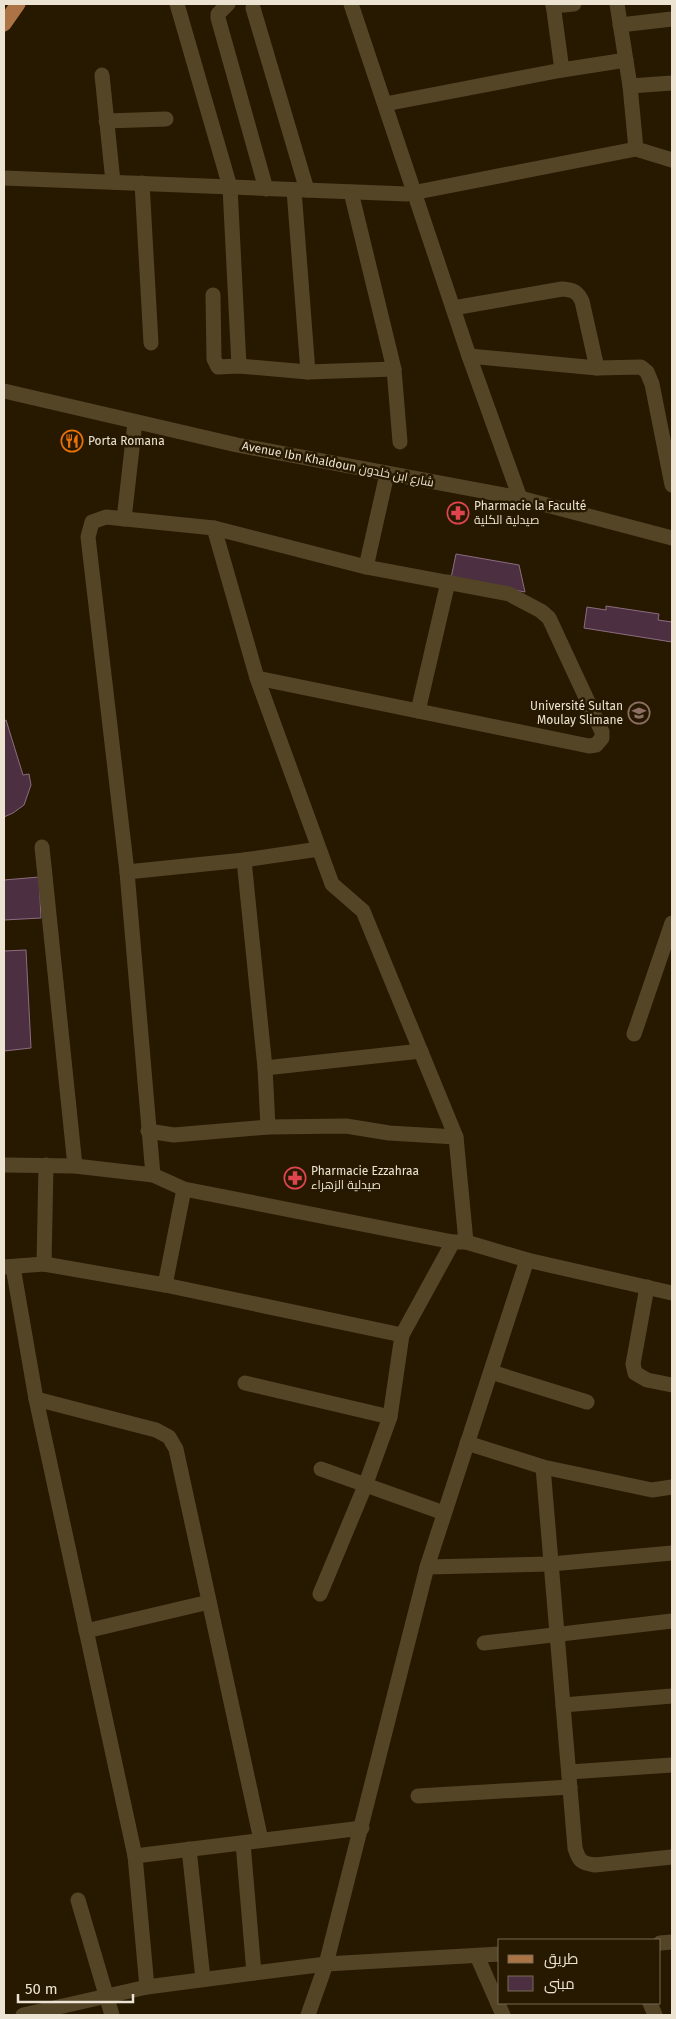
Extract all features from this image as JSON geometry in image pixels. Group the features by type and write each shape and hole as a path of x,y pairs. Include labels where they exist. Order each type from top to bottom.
{"main road":[{"path":"4,24 18,4"}],"street":[{"path":"176,4 230,187 240,366"},
{"path":"228,4 218,14 218,18 266,189"},
{"path":"351,4 469,356 520,498"},
{"path":"562,70 553,5 574,4"},
{"path":"617,4 630,86 636,149"},
{"path":"253,8 300,190 308,372"},
{"path":"620,25 672,19"},
{"path":"385,104 562,70 626,60"},
{"path":"102,75 112,182"},
{"path":"630,86 672,83"},
{"path":"106,121 166,119"},
{"path":"4,178 415,193 636,149 672,160"},
{"path":"142,184 151,343"},
{"path":"350,192 394,369 400,442"},
{"path":"453,308 562,289 574,290 582,301 597,368"},
{"path":"213,295 215,363 218,367 240,366 308,372 394,369"},
{"path":"469,356 597,368 641,367 647,372 652,384 672,485"},
{"name":"Avenue Ibn Khaldoun شارع ابن خلدون","path":"4,391 237,445 520,498 672,538"},
{"path":"124,520 135,422"},
{"path":"366,567 387,474"},
{"path":"153,1175 126,872 88,537 92,522 106,517 214,528 366,567 509,594 541,611 549,618 602,732 602,738 596,745 588,746 257,678"},
{"path":"214,528 257,678 332,884 363,911 456,1137 460,1242 402,1335 390,1417 365,1486 320,1594"},
{"path":"418,711 448,582"},
{"path":"42,847 75,1166"},
{"path":"126,872 244,860 319,848"},
{"path":"244,860 265,1068 268,1127"},
{"path":"634,1034 672,924"},
{"path":"265,1068 421,1051"},
{"path":"148,1131 174,1135 268,1127 346,1126 389,1133 456,1137"},
{"path":"4,1165 75,1166 153,1175 184,1188 460,1242 527,1260 672,1293"},
{"path":"44,1264 46,1165"},
{"path":"165,1285 184,1188"},
{"path":"308,2015 326,1964 427,1567 527,1260"},
{"path":"147,1987 135,1856 8,1267 44,1264 165,1285 402,1335"},
{"path":"646,1287 633,1364 635,1373 647,1380 672,1384"},
{"path":"491,1372 588,1402"},
{"path":"245,1383 390,1417"},
{"path":"36,1399 156,1430 169,1437 176,1449 261,1840"},
{"path":"467,1443 543,1467 652,1490 672,1487"},
{"path":"543,1467 575,1848 578,1860 583,1863 595,1864 672,1857"},
{"path":"321,1469 444,1513"},
{"path":"427,1567 551,1564 672,1553"},
{"path":"86,1631 209,1602"},
{"path":"484,1643 672,1621"},
{"path":"563,1705 672,1696"},
{"path":"569,1772 672,1765"},
{"path":"418,1796 570,1787"},
{"path":"135,1856 362,1828"},
{"path":"242,1843 254,1973"},
{"path":"189,1849 203,1979"},
{"path":"78,1900 112,2015"},
{"path":"24,2015 106,1995 203,1979 326,1964 498,1954"},
{"path":"477,1956 498,2004"}],"building":[{"path":"456,554 519,565 525,592 451,578"},
{"path":"606,606 659,614 658,620 672,622 672,642 584,628 587,607 606,610"},
{"path":"6,720 23,775 29,774 31,785 24,805 4,817 4,721"},
{"path":"39,877 41,918 4,920 4,880"},
{"path":"26,950 31,1048 4,1051 4,951"}],"place":[{"name":"Porta Romana","path":"72,441"},
{"name":"Pharmacie la Faculté صيدلية الكلية","path":"458,513"},
{"name":"Université Sultan Moulay Slimane","path":"639,713"},
{"name":"Pharmacie Ezzahraa صيدلية الزهراء","path":"295,1178"}]}
